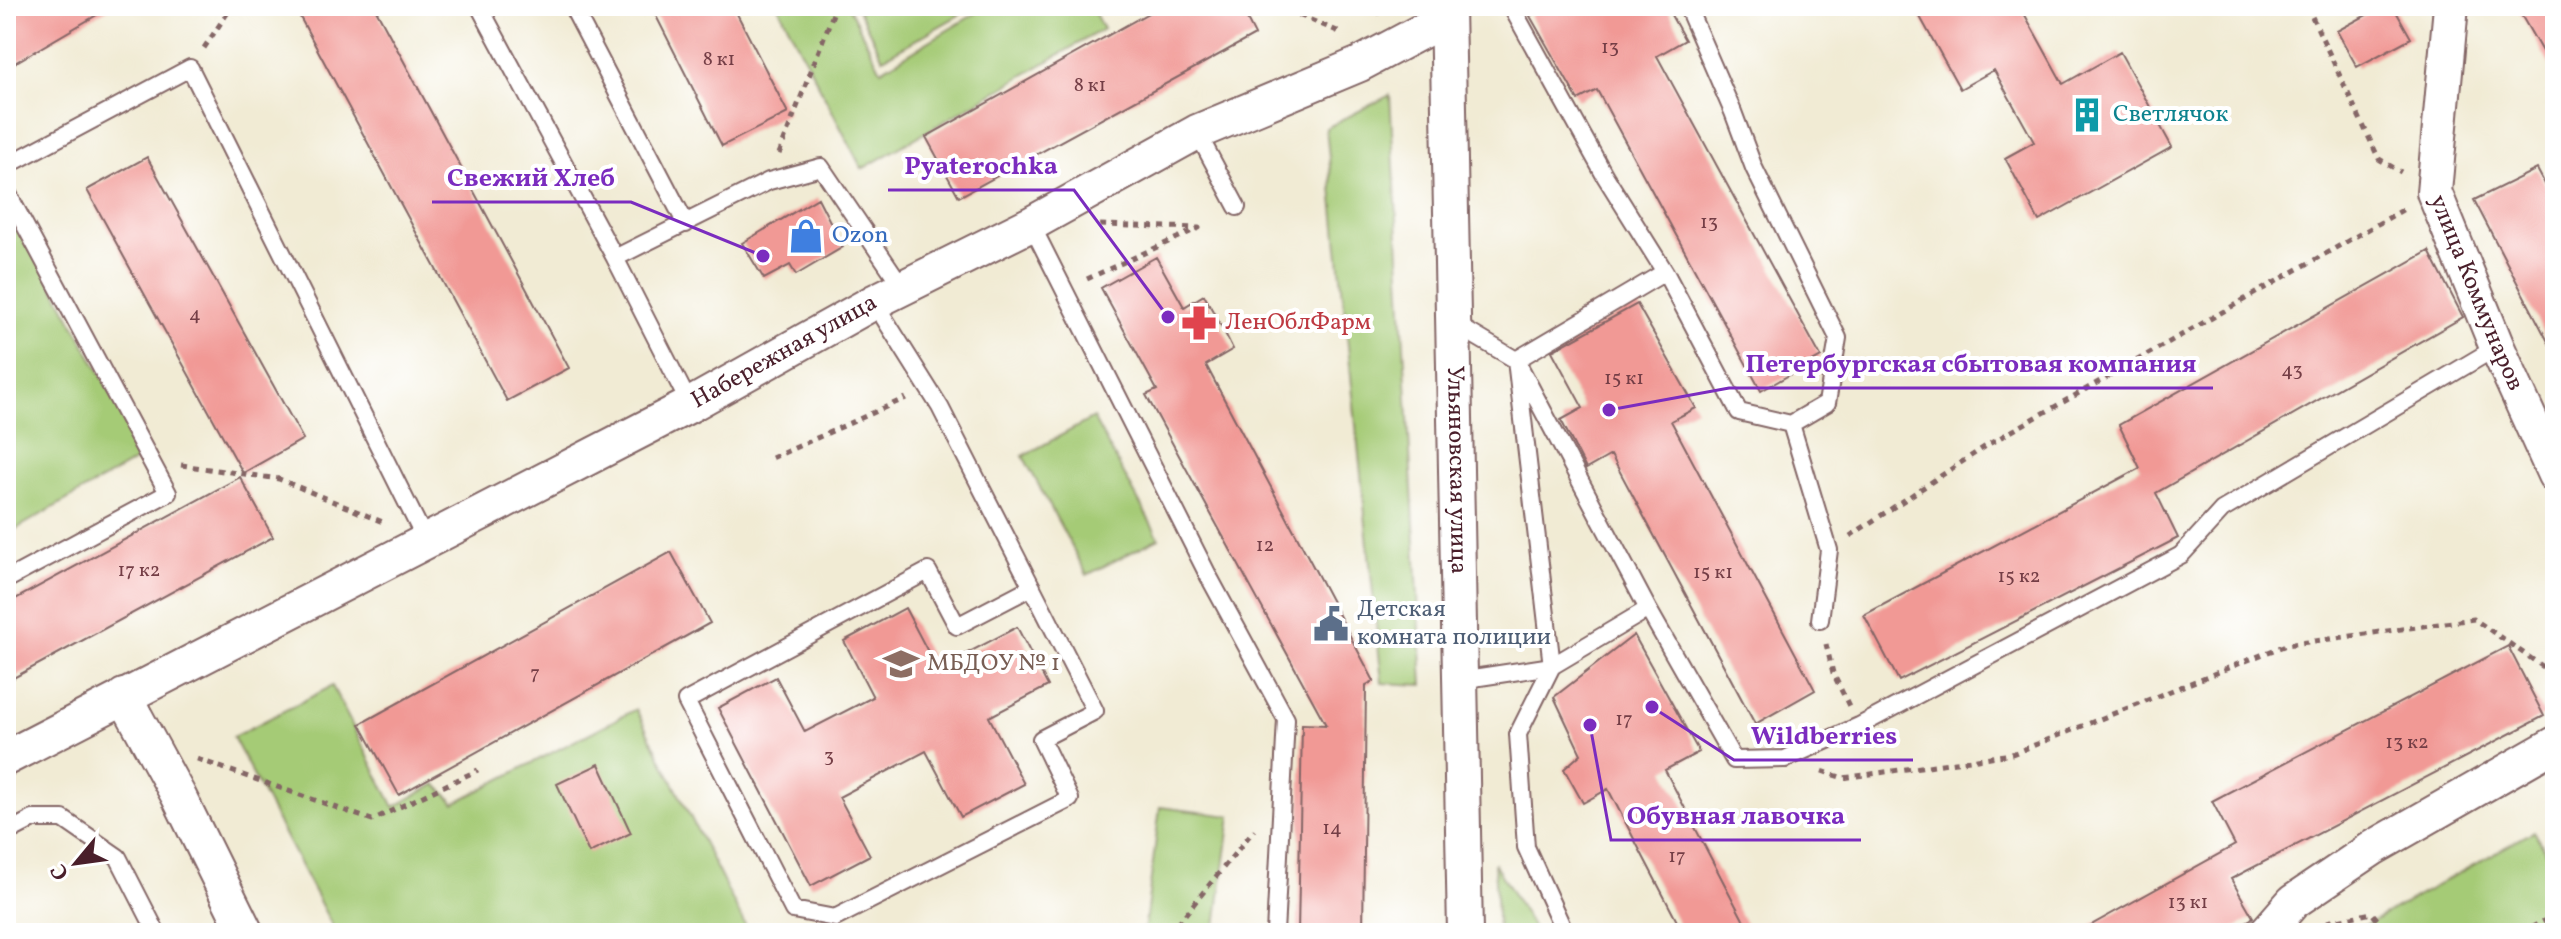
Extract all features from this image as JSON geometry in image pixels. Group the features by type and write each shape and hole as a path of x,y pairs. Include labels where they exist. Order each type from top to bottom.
{"street":[{"name":"улица Коммунаров","path":"2451,6 2434,192 2497,347 2555,475"},
{"name":"Набережная улица","path":"6,758 690,405 888,295 1031,224 1197,132 1360,64 1447,12"},
{"name":"Ульяновская улица","path":"1447,12 1465,933"},
{"path":"124,696 152,744 246,933"},
{"path":"2266,933 2293,902 2373,848 2555,744"}],"lane":[{"path":"479,6 615,258 690,405"},
{"path":"572,6 686,224"},
{"path":"1511,6 1605,176 1665,272 1739,412 1791,424 1827,403 1838,338 1754,168 1687,6"},
{"path":"6,166 190,68 426,541"},
{"path":"1197,132 1237,207"},
{"path":"615,258 769,181 821,167 888,295 929,387 1032,587 1095,711 1041,739 1070,799 835,918 793,910 686,701 928,571 957,626 1032,587"},
{"path":"6,190 168,493 8,574"},
{"path":"1031,224 1209,577 1286,719 1275,933"},
{"path":"1516,360 1665,272"},
{"path":"1455,324 1516,360 1648,609 1734,760 1785,759 1859,726 2181,555 2222,510 2497,347"},
{"path":"1516,360 1552,666 1518,734 1526,847 1565,933"},
{"path":"1791,424 1829,550 1820,620"},
{"path":"1460,680 1552,666 1648,609"},
{"path":"6,833 33,819 63,819 118,857 157,933"}],"path":[{"path":"190,68 232,6"},
{"path":"769,181 836,6"},
{"path":"1277,6 1352,38"},
{"path":"1829,550 1989,444 2434,192 2379,159 2307,6"},
{"path":"1064,290 1199,228 1092,225"},
{"path":"772,458 929,387"},
{"path":"152,461 279,479 426,541"},
{"path":"1785,759 1843,778 2012,754 2286,645 2474,619 2555,675"},
{"path":"1820,620 1833,673 1859,726"},
{"path":"152,744 372,820 478,770"},
{"path":"1170,933 1280,799"},
{"path":"2313,925 2372,913 2388,933"},
{"path":"2521,933 2555,915"}],"green space":[{"path":"778,6 848,6 881,70 988,6 1091,6 1103,29 862,169"},
{"path":"856,6 975,6 883,58"},
{"path":"1390,95 1423,685 1382,683 1326,128"},
{"path":"6,200 145,455 16,529 6,512"},
{"path":"1093,418 1159,538 1087,575 1023,456"},
{"path":"332,686 394,807 436,784 455,803 636,709 749,933 336,933 233,737"},
{"path":"1160,807 1231,816 1215,933 1144,933"},
{"path":"2534,831 2555,869 2555,933 2361,933 2359,929"},
{"path":"1494,863 1536,933 1498,933"}],"building":[{"path":"6,6 112,6 6,68"},
{"path":"294,6 374,6 569,368 507,401"},
{"path":"651,6 733,6 788,113 722,146"},
{"path":"1161,6 1240,6 1255,35 959,197 926,137"},
{"path":"1548,6 1666,6 1685,40 1657,56 1821,357 1761,391 1597,90 1578,100 1530,16"},
{"name":"Светлячок","path":"1914,6 2020,6 2063,84 2120,52 2172,147 2039,221 2005,158 2034,142 1994,70 1960,89"},
{"path":"2383,6 2393,6 2411,38 2357,67 2337,31"},
{"path":"2516,6 2555,6 2555,74"},
{"path":"147,157 303,439 243,473 87,190"},
{"path":"2537,169 2555,203 2555,355 2474,200"},
{"name":"Ozon","path":"818,198 843,247 796,275 790,265 764,279 742,243"},
{"path":"2429,251 2463,317 2156,493 2178,538 1899,681 1864,615 2140,468 2119,425"},
{"path":"1156,257 1184,307 1204,295 1227,337 1233,349 1206,365 1374,681 1366,685 1363,933 1298,933 1302,724 1326,725 1146,395 1157,390 1101,288"},
{"path":"1637,304 1696,408 1671,421 1815,690 1755,724 1611,455 1586,469 1561,420 1583,408 1552,351"},
{"path":"240,477 273,537 6,682 6,604"},
{"path":"671,552 710,623 399,795 360,724"},
{"path":"905,608 937,669 1017,627 1048,686 989,717 1024,784 961,817 926,751 839,797 870,855 811,886 718,708 776,677 805,732 873,697 844,641"},
{"path":"1634,635 1699,752 1665,770 1750,933 1683,933 1608,789 1583,803 1564,769 1581,754 1554,697"},
{"path":"2508,646 2544,716 2231,879 2253,917 2251,919 2227,933 2077,933 2235,845 2212,801"},
{"path":"599,764 631,833 589,853 557,784"}],"place":[{"name":"Светлячок","path":"2087,115"},
{"name":"Ozon","path":"806,236"},
{"name":"Свежий Хлеб","path":"763,256"},
{"name":"Pyaterochka","path":"1168,317"},
{"name":"ЛенОблФарм","path":"1199,323"},
{"name":"Петербургская сбытовая компания","path":"1609,410"},
{"name":"Детская комната полиции","path":"1331,624"},
{"name":"МБДОУ № 1","path":"901,664"},
{"name":"Wildberries","path":"1652,707"},
{"name":"Обувная лавочка","path":"1590,725"}]}
